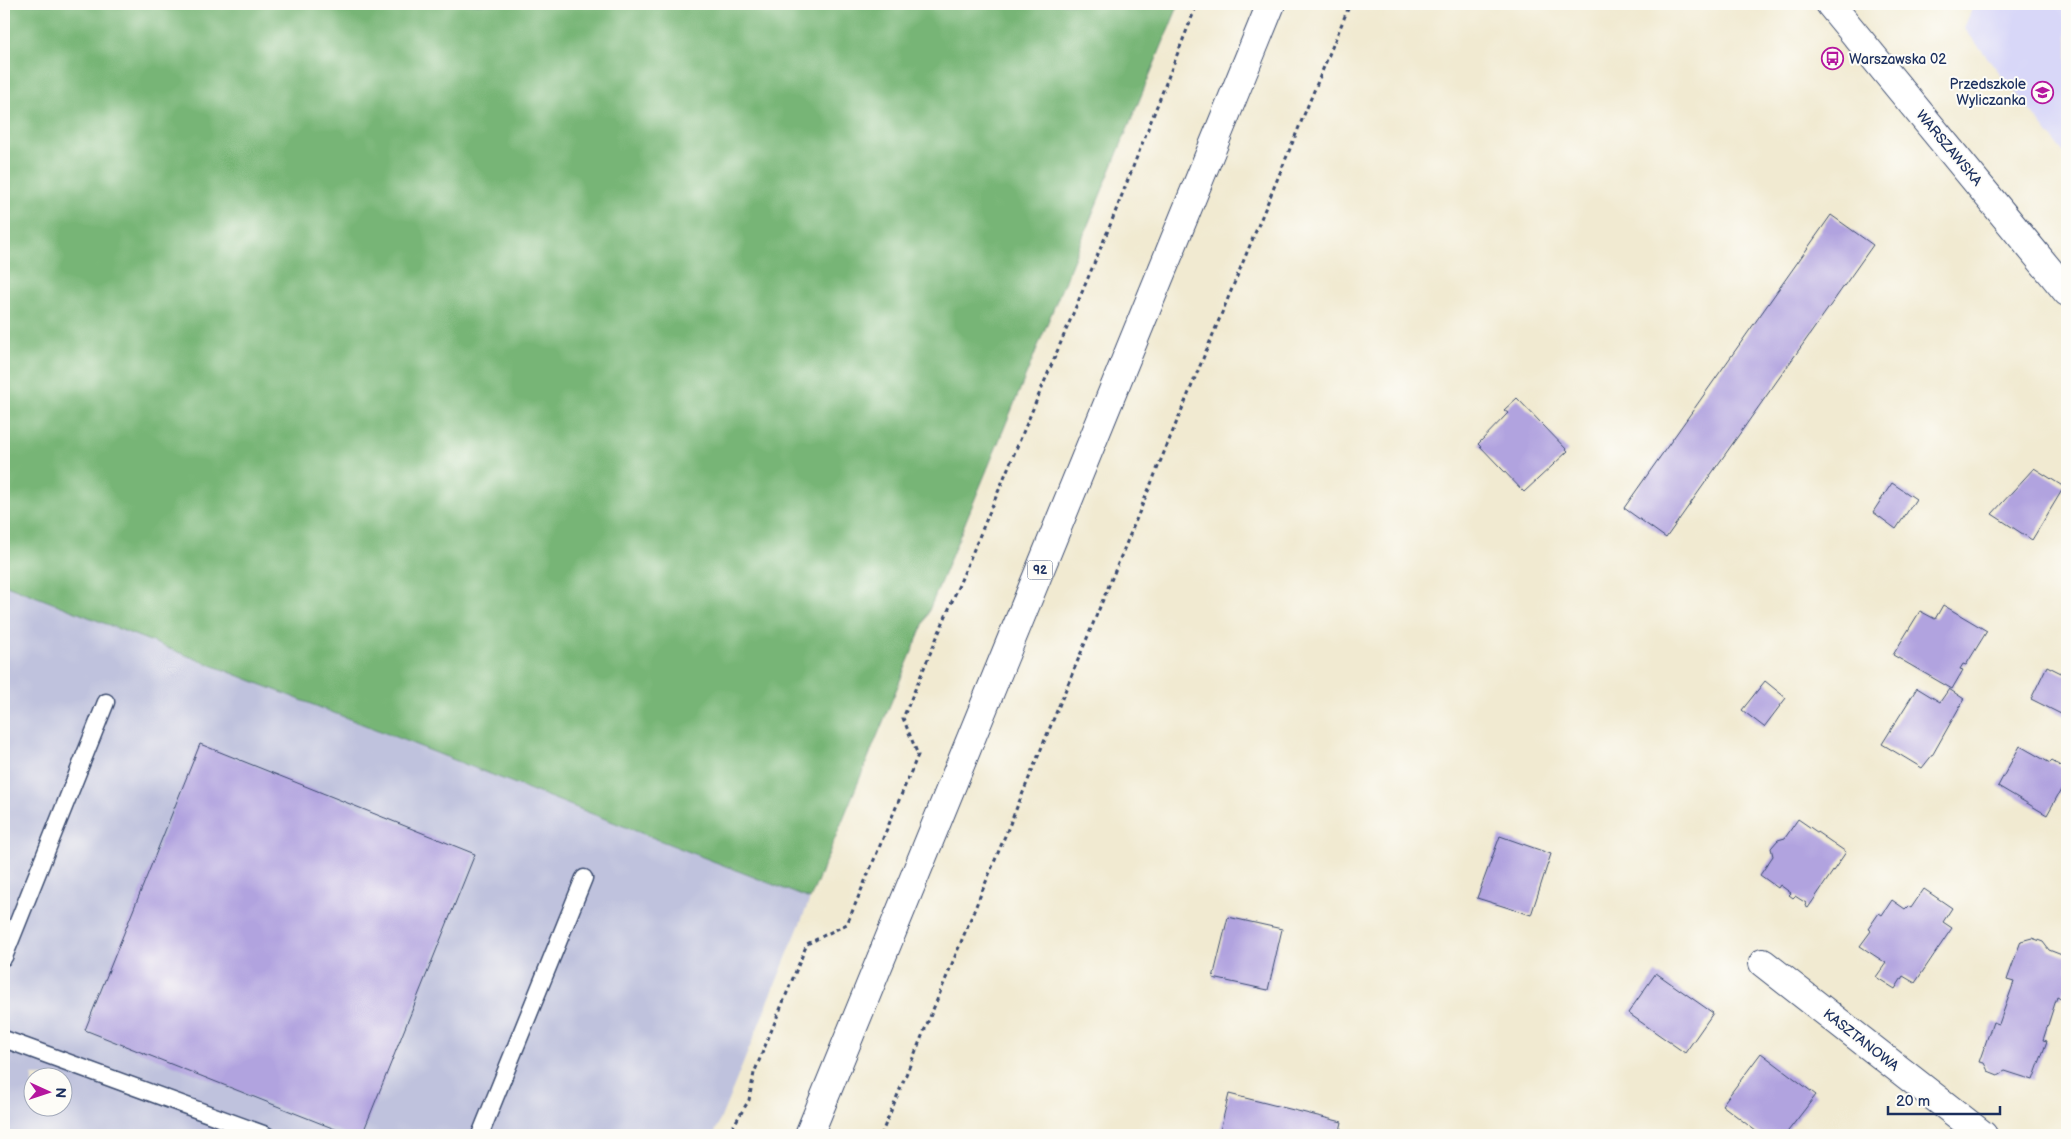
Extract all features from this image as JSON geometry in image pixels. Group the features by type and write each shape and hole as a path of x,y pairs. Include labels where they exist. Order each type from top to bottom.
{"main road":[{"name":"92","path":"808,1135 1271,4"},
{"name":"WARSZAWSKA","path":"1830,4 2067,292"},
{"name":"KASZTANOWA","path":"1763,963 1983,1135"}],"lane":[{"path":"4,957 106,702"},
{"path":"480,1135 584,878"},
{"path":"4,1039 266,1135"}],"path":[{"path":"728,1135 733,1123 749,1100 754,1073 808,944 847,924 918,755 903,718 1105,238 1197,4"},
{"path":"881,1135 1350,4"}],"shaded area":[{"name":"Przedszkole Wyliczanka","path":"1974,4 2067,4 2067,157 1964,28"},
{"path":"4,584 810,899 714,1135 16,1135 4,1130"}],"green space":[{"path":"4,4 1179,4 810,899 4,584"}],"building":[{"path":"1831,215 1873,245 1666,538 1624,508"},
{"path":"1517,398 1568,451 1524,492 1478,444 1508,413 1504,410"},
{"path":"2034,468 2064,487 2032,540 1992,514"},
{"path":"1892,483 1916,499 1896,529 1873,512"},
{"path":"1943,605 1987,631 1966,665 1963,664 1960,669 1963,670 1952,689 1893,655 1920,611 1935,619"},
{"path":"2047,666 2067,676 2067,717 2031,699"},
{"path":"1765,681 1786,698 1764,727 1742,710"},
{"path":"1917,688 1940,702 1949,689 1964,699 1933,754 1922,768 1882,744"},
{"path":"200,744 475,854 362,1135 350,1135 85,1030"},
{"path":"2020,746 2067,770 2067,779 2047,815 1998,786"},
{"path":"1798,819 1846,852 1808,908 1805,906 1806,903 1795,896 1793,898 1789,895 1791,893 1780,885 1778,888 1760,875 1773,856 1771,848 1778,840 1785,838"},
{"path":"1500,836 1551,854 1531,915 1477,898"},
{"path":"1924,889 1952,908 1943,922 1952,928 1915,983 1903,976 1895,989 1876,977 1886,963 1860,946 1871,931 1868,929 1879,913 1882,915 1892,900 1905,909 1908,906 1911,908"},
{"path":"1228,917 1282,929 1268,990 1213,978"},
{"path":"2032,938 2043,942 2049,950 2067,957 2067,980 2061,999 2057,997 2043,1040 2047,1041 2033,1080 2005,1071 1998,1075 1988,1071 1984,1063 1979,1062 1993,1022 1999,1024 2014,982 2007,980 2021,941"},
{"path":"1656,973 1713,1013 1685,1053 1628,1013"},
{"path":"1761,1053 1816,1095 1785,1135 1761,1135 1722,1105"},
{"path":"1229,1094 1342,1122 1339,1135 1219,1135"}],"place":[{"name":"Warszawska 02","path":"1833,59"},
{"name":"Przedszkole Wyliczanka","path":"2042,92"}]}
